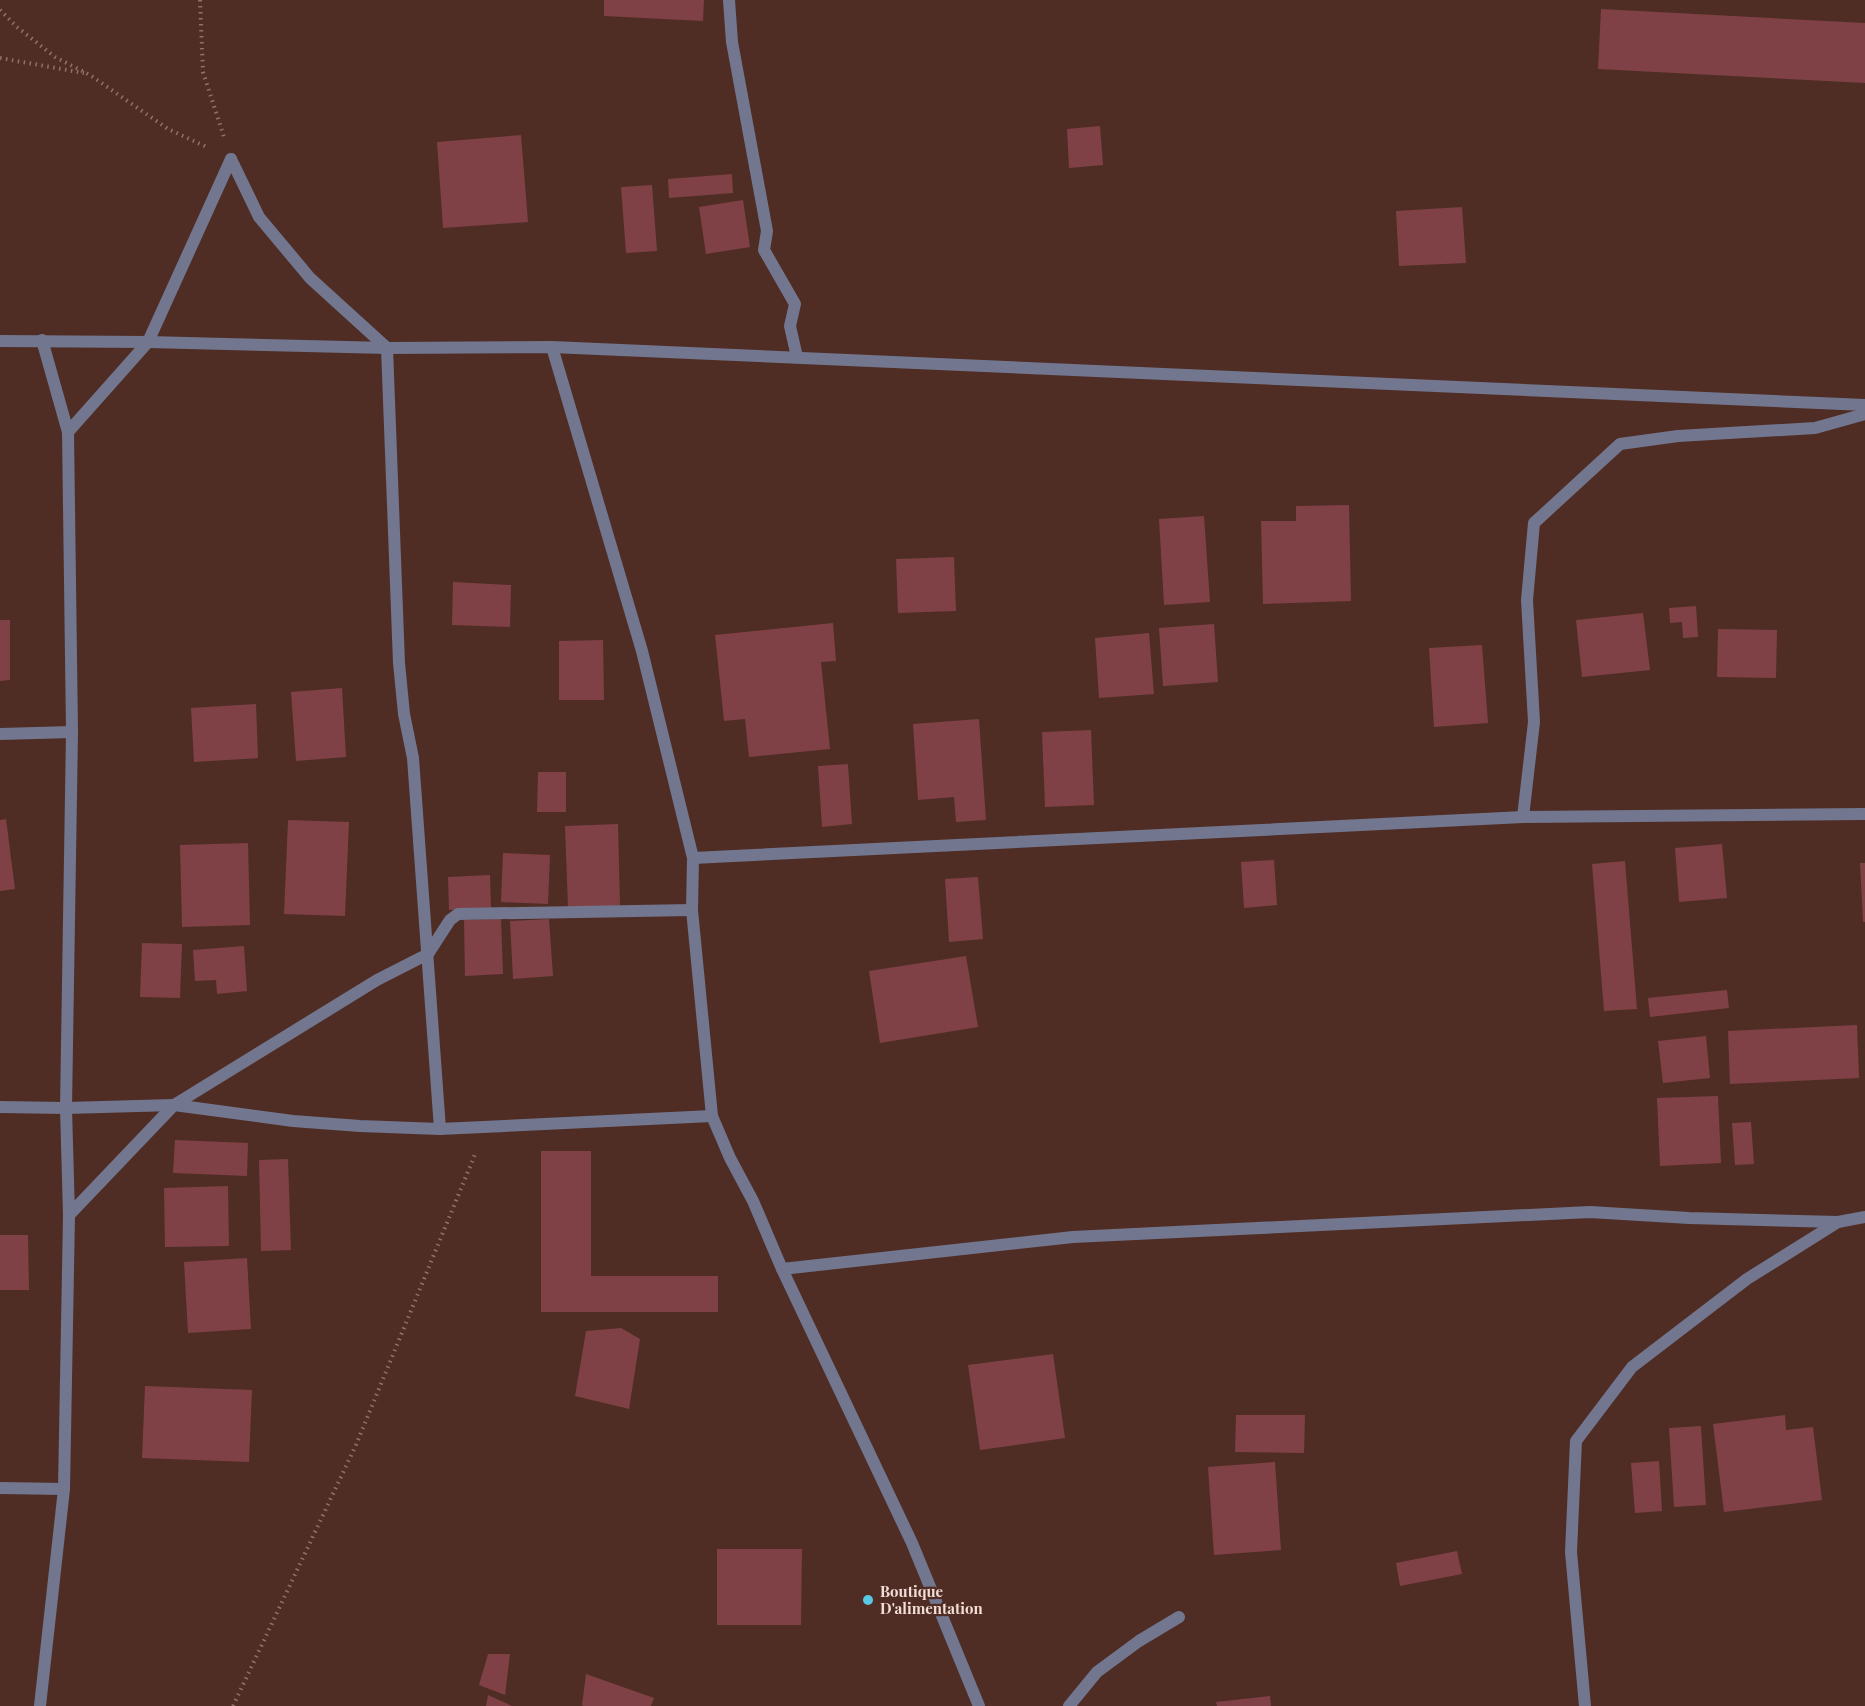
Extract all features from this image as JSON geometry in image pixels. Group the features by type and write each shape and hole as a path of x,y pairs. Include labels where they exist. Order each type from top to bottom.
{"street":[{"path":"729,0 732,42 767,231 764,250 795,304 790,326 796,357"},
{"path":"68,432 148,342 231,159"},
{"path":"231,159 259,217 310,278 387,348 399,663 404,714 413,758 440,1129"},
{"path":"40,1706 64,1489 69,1215 66,1108 72,732 68,432 42,340"},
{"path":"0,341 387,348 552,347 1865,405"},
{"path":"552,347 642,651 693,858 692,910 712,1116 912,1543 980,1706"},
{"path":"1523,817 1534,722 1527,600 1534,523 1620,444 1678,436 1815,428 1865,414"},
{"path":"0,734 72,732"},
{"path":"693,858 1523,817 1865,814"},
{"path":"69,1215 174,1105 377,980 428,954 450,920 458,914 692,910"},
{"path":"0,1107 174,1105 293,1121 440,1129 712,1116"},
{"path":"782,1269 1073,1237 1579,1212 1838,1222 1865,1216"},
{"path":"1585,1706 1571,1552 1576,1441 1632,1367 1747,1279 1838,1222"},
{"path":"0,1488 64,1489"},
{"path":"1069,1706 1097,1672 1139,1641 1179,1617"}],"path":[{"path":"200,0 204,72 231,159"},
{"path":"0,9 17,27 55,57 90,75 168,129 231,159"},
{"path":"0,58 90,75"},
{"path":"233,1706 356,1445 486,1126"}],"building":[{"path":"604,0 704,0 703,21 604,16"},
{"path":"1601,9 1865,23 1865,83 1598,69"},
{"path":"1100,126 1103,165 1069,168 1067,129"},
{"path":"521,135 528,222 443,228 437,142"},
{"path":"732,174 733,193 669,198 668,179"},
{"path":"652,185 657,251 626,253 621,187"},
{"path":"743,200 750,247 706,254 699,207"},
{"path":"1462,207 1466,263 1399,266 1396,211"},
{"path":"1349,505 1351,601 1263,604 1261,521 1296,521 1296,506"},
{"path":"1204,516 1210,602 1164,605 1159,519"},
{"path":"954,557 956,611 898,613 896,559"},
{"path":"453,582 511,585 510,627 452,625"},
{"path":"1696,606 1698,637 1683,638 1682,622 1670,623 1669,608"},
{"path":"1643,613 1650,670 1582,677 1576,620"},
{"path":"0,620 10,620 10,680 0,681"},
{"path":"833,623 836,661 821,662 830,749 749,757 745,719 724,721 715,635"},
{"path":"1214,624 1218,682 1163,686 1159,628"},
{"path":"1718,629 1777,630 1776,678 1717,677"},
{"path":"1149,633 1154,694 1099,698 1095,638"},
{"path":"603,640 604,700 559,700 559,641"},
{"path":"1482,645 1488,723 1434,727 1429,648"},
{"path":"342,688 346,757 296,761 291,692"},
{"path":"256,704 258,758 194,762 191,708"},
{"path":"979,719 986,820 956,822 954,797 918,800 913,724"},
{"path":"1091,730 1094,805 1045,807 1042,732"},
{"path":"848,764 852,824 822,827 818,766"},
{"path":"538,772 566,772 566,812 537,812"},
{"path":"6,819 15,889 0,891 0,820"},
{"path":"288,820 349,822 345,916 284,914"},
{"path":"618,824 620,906 568,908 565,826"},
{"path":"248,843 250,925 182,927 180,845"},
{"path":"1722,844 1727,898 1679,902 1675,848"},
{"path":"503,853 550,855 548,904 501,902"},
{"path":"1274,860 1277,905 1244,908 1241,862"},
{"path":"1625,861 1637,1009 1604,1011 1592,864"},
{"path":"1860,863 1865,863 1865,922 1863,922"},
{"path":"490,875 491,908 449,910 448,877"},
{"path":"978,877 983,939 949,942 945,879"},
{"path":"501,919 503,974 465,976 464,920"},
{"path":"549,919 553,976 513,979 510,921"},
{"path":"142,943 182,944 180,998 140,997"},
{"path":"244,946 247,991 217,994 216,980 195,981 193,950"},
{"path":"966,956 978,1027 880,1043 869,971"},
{"path":"1727,990 1729,1008 1650,1017 1648,998"},
{"path":"1857,1025 1859,1078 1730,1084 1728,1031"},
{"path":"1706,1036 1710,1078 1663,1083 1658,1041"},
{"path":"1718,1096 1721,1163 1660,1166 1657,1098"},
{"path":"1751,1122 1754,1164 1735,1165 1732,1123"},
{"path":"175,1140 248,1143 247,1176 173,1173"},
{"path":"541,1151 591,1151 591,1276 718,1276 718,1312 541,1312"},
{"path":"288,1159 291,1250 261,1251 259,1160"},
{"path":"228,1186 229,1246 165,1247 164,1188"},
{"path":"0,1235 28,1235 29,1290 0,1290"},
{"path":"247,1258 251,1329 188,1333 184,1262"},
{"path":"621,1328 640,1339 629,1409 575,1396 586,1331"},
{"path":"1053,1354 1065,1438 980,1450 968,1365"},
{"path":"145,1386 252,1390 249,1462 142,1458"},
{"path":"1236,1415 1305,1415 1304,1453 1235,1452"},
{"path":"1785,1415 1786,1430 1813,1427 1822,1500 1724,1512 1713,1424"},
{"path":"1701,1426 1706,1505 1674,1507 1669,1428"},
{"path":"1659,1461 1662,1511 1635,1513 1631,1463"},
{"path":"1275,1462 1281,1550 1214,1555 1208,1467"},
{"path":"717,1549 802,1549 801,1625 717,1625"},
{"path":"1457,1551 1462,1574 1400,1586 1396,1563"},
{"path":"488,1654 510,1654 505,1695 479,1685"},
{"path":"586,1674 654,1698 651,1706 584,1706 582,1705"},
{"path":"488,1695 512,1706 486,1706"},
{"path":"1270,1696 1271,1706 1217,1706 1216,1702"}],"place":[{"name":"Boutique D'alimentation","path":"868,1600"}]}
